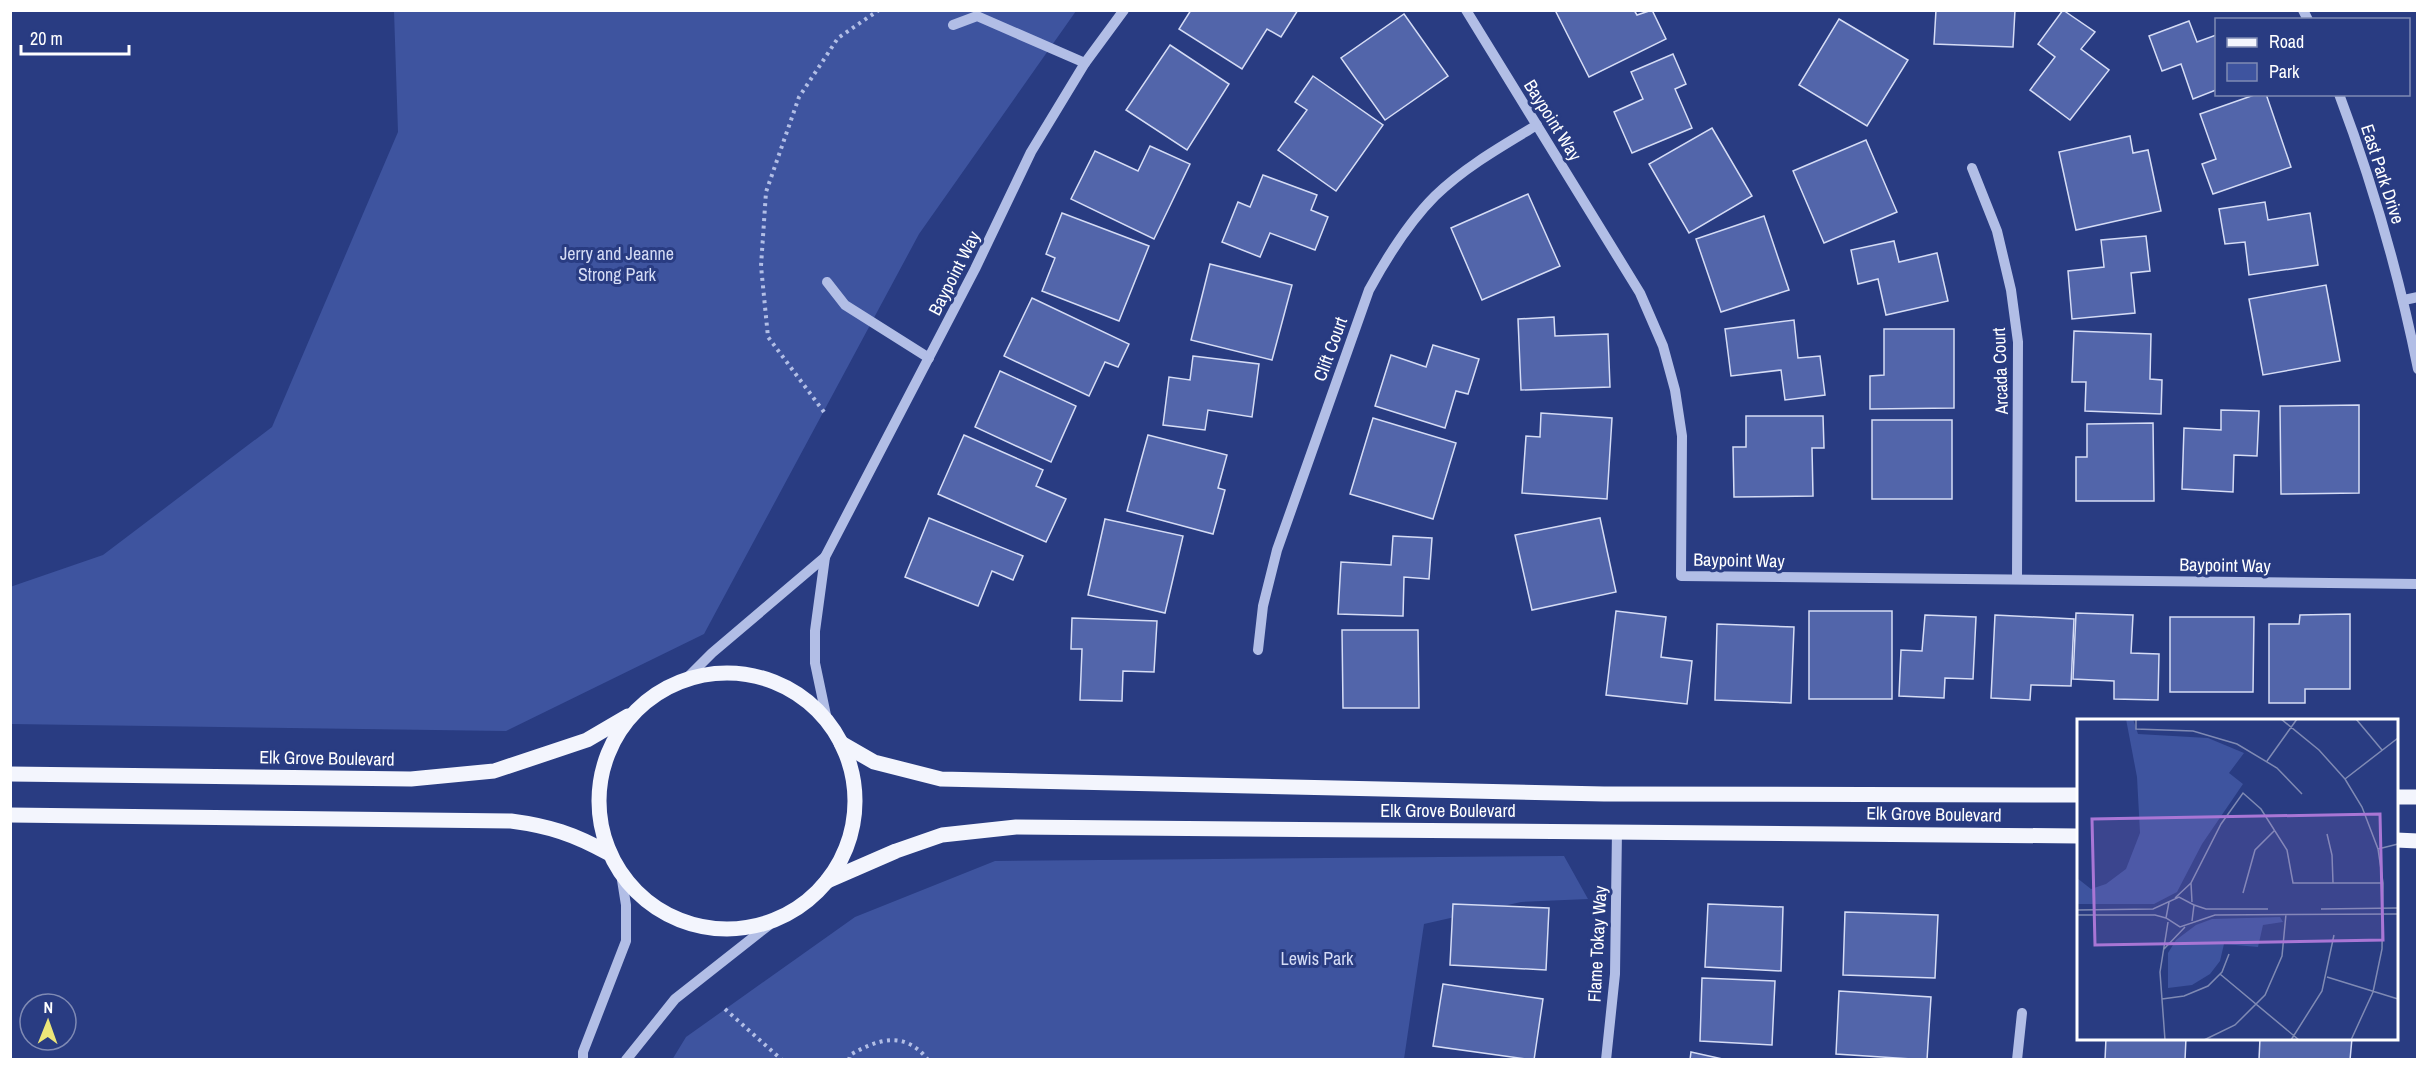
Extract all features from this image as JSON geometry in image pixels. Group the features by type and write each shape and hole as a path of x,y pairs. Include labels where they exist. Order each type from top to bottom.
{"main road":[{"path":"722,671 763,677 802,697 827,720 852,766 856,801 850,841 827,881 802,907 769,925 720,928 677,918 644,898 622,880 608,853 598,818 598,795 608,752 631,714 648,698 687,678 722,671"},
{"name":"Elk Grove Boulevard","path":"10,774 411,779 482,772 551,754 587,740 631,714"},
{"name":"Elk Grove Boulevard","path":"841,742 874,762 941,779 1604,794 2077,795"},
{"path":"2398,797 2418,797"},
{"path":"10,815 511,821 548,826 580,838 608,853"},
{"name":"Elk Grove Boulevard","path":"827,881 896,850 942,835 1016,827 1617,830 2077,836"},
{"path":"2398,840 2418,841"}],"street":[{"name":"Baypoint Way","path":"827,720 815,663 815,632 825,557 1032,152 1085,63 1124,10"},
{"name":"Baypoint Way","path":"1466,10 1640,293 1663,346 1675,390 1682,436 1681,576 2418,584"},
{"path":"953,25 977,16 1085,63"},
{"name":"East Park Drive","path":"2340,96 2360,149 2404,300 2418,369"},
{"name":"Clift Court","path":"1258,650 1263,606 1277,550 1369,290 1391,250 1435,196 1479,160 1537,125"},
{"name":"Arcada Court","path":"1972,168 1997,231 2011,290 2018,342 2017,579"},
{"path":"827,282 845,305 928,358"},
{"path":"2404,300 2418,297"},
{"name":"Baypoint Way","path":"687,678 712,653 825,557"},
{"name":"Flame Tokay Way","path":"1606,1059 1615,974 1617,830"},
{"path":"583,1059 583,1052 626,941 626,905 622,880"},
{"path":"626,1059 675,999 769,925"},
{"path":"2017,1059 2022,1013"}],"path":[{"path":"824,412 768,337 761,266 766,192 799,97 838,38 879,10"},
{"path":"725,1009 782,1059"},
{"path":"849,1059 850,1055 872,1042 898,1039 919,1049 928,1059"}],"green space":[{"name":"Jerry and Jeanne Strong Park","path":"394,11 1076,11 919,234 704,634 506,731 11,724 10,587 103,555 272,427 398,132"},
{"name":"Lewis Park","path":"1564,856 1588,899 1521,902 1424,924 1404,1059 672,1060 686,1037 855,917 995,861"}],"building":[{"path":"1191,10 1298,10 1281,37 1267,29 1242,69 1179,29"},
{"path":"1555,10 1634,10 1637,15 1652,10 1666,39 1589,77"},
{"path":"1936,10 2015,10 2013,47 1934,44"},
{"path":"2063,10 2095,32 2081,49 2109,70 2070,120 2030,90 2055,57 2038,44"},
{"path":"1404,14 1448,76 1385,120 1341,58"},
{"path":"1839,19 1908,60 1867,126 1799,85"},
{"path":"2189,21 2197,42 2215,35 2215,90 2193,99 2181,64 2162,71 2149,36"},
{"path":"1170,45 1229,84 1187,150 1126,110"},
{"path":"1673,54 1686,84 1675,89 1692,128 1632,153 1614,112 1643,99 1631,72"},
{"path":"1313,76 1383,125 1336,191 1278,150 1307,110 1295,102"},
{"path":"2251,96 2267,96 2291,167 2213,194 2202,164 2216,159 2200,114"},
{"path":"1712,128 1752,196 1689,233 1649,164"},
{"path":"2130,136 2133,153 2148,150 2161,211 2076,230 2059,152"},
{"path":"1866,140 1897,212 1824,243 1793,171"},
{"path":"1150,146 1190,164 1154,239 1071,199 1095,151 1138,171"},
{"path":"1263,175 1317,195 1311,210 1328,217 1315,250 1270,233 1260,257 1222,242 1238,202 1250,207"},
{"path":"1528,194 1560,266 1482,300 1451,228"},
{"path":"2265,202 2268,220 2310,213 2318,265 2249,275 2245,242 2225,244 2219,209"},
{"path":"1062,213 1149,246 1119,321 1042,291 1055,258 1046,254"},
{"path":"1764,216 1789,290 1721,312 1696,239"},
{"path":"2146,236 2150,271 2131,273 2135,313 2072,319 2068,271 2104,267 2101,240"},
{"path":"1894,241 1899,262 1937,253 1948,301 1886,315 1878,279 1858,284 1851,250"},
{"path":"1210,264 1292,285 1272,360 1191,340"},
{"path":"2326,285 2340,361 2263,375 2249,299"},
{"path":"1032,298 1129,344 1118,367 1105,362 1089,396 1004,356"},
{"path":"1554,317 1555,336 1608,334 1610,387 1521,390 1518,319"},
{"path":"1794,320 1798,358 1820,356 1825,395 1785,400 1781,370 1731,376 1725,329"},
{"path":"1884,329 1954,329 1954,408 1870,409 1870,376 1884,375"},
{"path":"2074,331 2151,334 2150,379 2162,380 2161,414 2085,411 2086,382 2072,382"},
{"path":"1433,345 1479,359 1468,394 1456,391 1445,428 1375,406 1391,355 1426,367"},
{"path":"1193,356 1259,364 1252,417 1208,410 1205,430 1163,425 1169,377 1190,380"},
{"path":"1000,371 1076,406 1051,462 975,427"},
{"path":"2359,405 2359,493 2281,494 2280,406"},
{"path":"2221,410 2259,411 2257,456 2234,455 2233,492 2182,489 2184,428 2221,430"},
{"path":"1541,413 1612,418 1607,499 1522,493 1526,436 1540,437"},
{"path":"1746,416 1823,416 1824,448 1812,448 1813,496 1734,497 1733,447 1746,447"},
{"path":"1373,418 1456,443 1433,519 1350,494"},
{"path":"1872,420 1952,420 1952,499 1872,499"},
{"path":"2153,423 2154,501 2076,501 2076,457 2087,457 2087,424"},
{"path":"964,435 1043,470 1036,486 1066,499 1046,542 938,494"},
{"path":"1148,435 1227,455 1218,488 1225,490 1213,534 1127,511"},
{"path":"929,518 1023,556 1013,580 992,571 978,606 905,577"},
{"path":"1600,518 1616,592 1532,610 1515,535"},
{"path":"1105,519 1183,536 1165,613 1088,595"},
{"path":"1393,536 1432,538 1429,579 1404,577 1403,616 1338,614 1341,562 1391,565"},
{"path":"1616,611 1666,617 1661,657 1692,661 1687,704 1606,695"},
{"path":"1809,611 1892,611 1892,699 1809,699"},
{"path":"2076,613 2133,615 2131,653 2159,654 2158,700 2114,699 2114,681 2073,679"},
{"path":"2350,614 2350,689 2305,689 2305,703 2269,703 2269,624 2299,624 2300,615"},
{"path":"1925,615 1976,617 1973,679 1945,678 1944,698 1899,696 1901,650 1922,651"},
{"path":"1995,615 2074,619 2071,686 2031,685 2030,700 1991,698"},
{"path":"2170,617 2254,617 2253,692 2170,692"},
{"path":"1072,618 1157,621 1154,672 1123,671 1122,701 1080,700 1082,649 1071,649"},
{"path":"1717,624 1794,627 1791,703 1715,700"},
{"path":"1342,630 1418,630 1419,708 1343,708"},
{"path":"1453,904 1549,908 1546,970 1450,965"},
{"path":"1708,904 1783,907 1781,971 1705,967"},
{"path":"1845,912 1938,915 1935,978 1843,975"},
{"path":"1702,978 1775,981 1772,1045 1700,1041"},
{"path":"1443,984 1543,999 1534,1060 1433,1046"},
{"path":"1839,991 1931,997 1927,1060 1836,1054"},
{"path":"2106,1040 2186,1040 2185,1060 2105,1060"},
{"path":"2260,1040 2352,1040 2350,1060 2259,1060"},
{"path":"1691,1052 1727,1060 1690,1060"}]}
